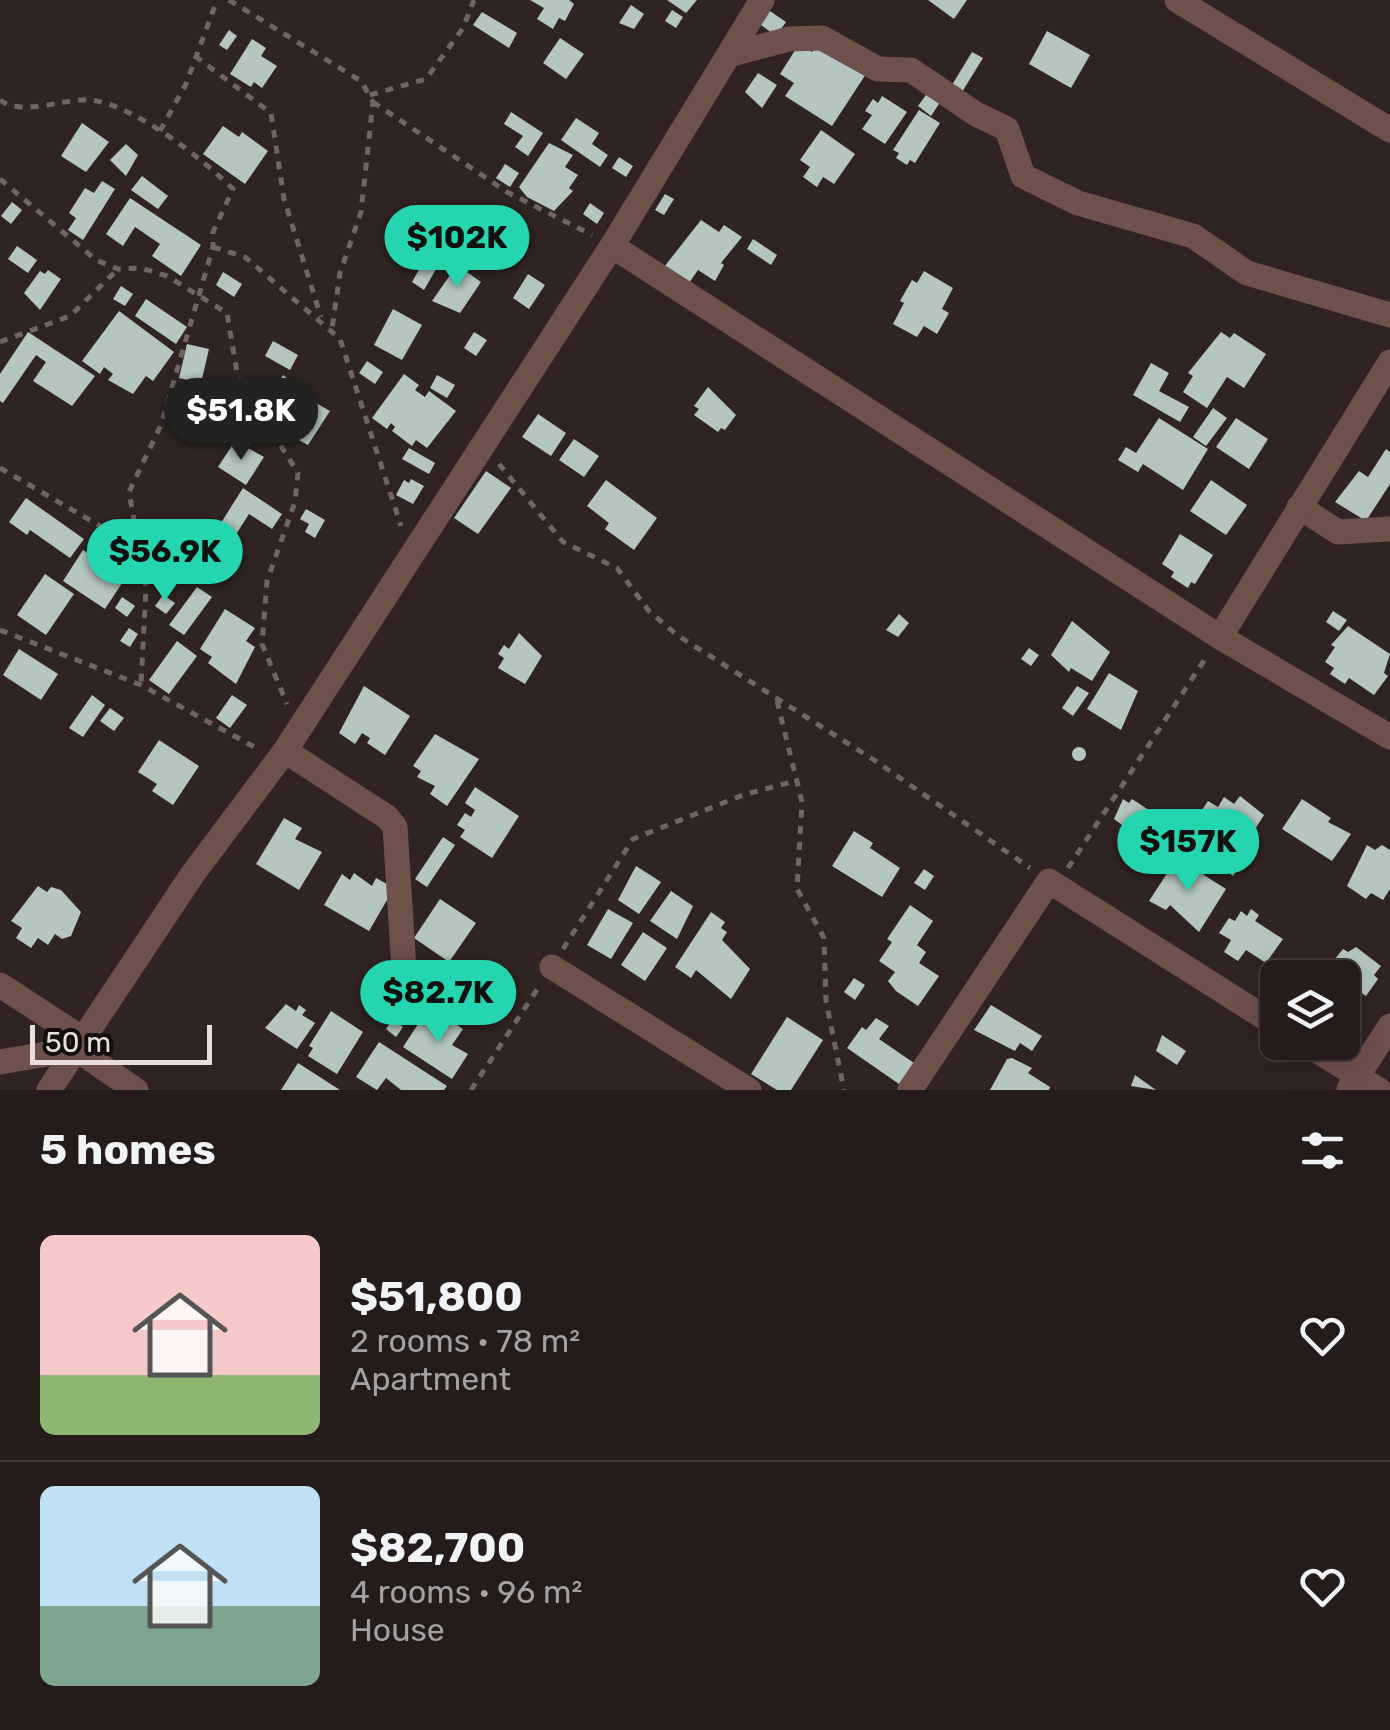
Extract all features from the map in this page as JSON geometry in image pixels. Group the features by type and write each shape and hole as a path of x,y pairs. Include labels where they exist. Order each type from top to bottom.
{"street":[{"path":"49,1090 192,875 282,756 612,246 762,0"},
{"path":"1177,0 1390,130"},
{"path":"732,54 789,39 822,38 878,69 911,70 976,114 1007,129 1023,176 1078,203 1193,236 1247,273 1390,315"},
{"path":"612,246 1220,637 1390,737"},
{"path":"1220,637 1390,362"},
{"path":"1299,508 1338,532 1390,529"},
{"path":"282,756 387,817 395,827 404,969"},
{"path":"910,1090 1053,883 1260,1015"},
{"path":"552,967 749,1090"},
{"path":"0,984 136,1090"},
{"path":"1328,1060 1361,1085 1390,1026"},
{"path":"0,1062 80,1044"}],"path":[{"path":"160,131 217,0"},
{"path":"229,0 361,81 372,99 498,186 612,246"},
{"path":"372,99 426,79 462,30 474,0"},
{"path":"195,56 272,113 284,198 322,320"},
{"path":"332,329 340,274 358,227 372,99"},
{"path":"0,100 17,106 102,102 160,131 233,189 213,232 200,294 161,425 128,492 142,550 146,643 141,685"},
{"path":"0,179 96,260 118,269 153,270 227,313 238,378 298,473 295,502 267,581 262,644 269,669 300,728"},
{"path":"212,247 245,256 340,339 412,557"},
{"path":"0,342 70,316 118,269"},
{"path":"484,445 563,542 616,568 676,635 1053,883 1220,637"},
{"path":"0,468 109,527 142,550"},
{"path":"0,630 141,685 282,756"},
{"path":"777,698 799,780 802,811 797,889 824,938 826,1001 844,1090"},
{"path":"471,1090 633,839 743,796 799,780"}],"building":[{"path":"530,0 569,0 574,4 565,21 559,18 553,29 537,19 544,8"},
{"path":"667,0 697,0 686,13"},
{"path":"928,0 967,0 954,19"},
{"path":"631,5 644,14 634,29 619,23"},
{"path":"672,10 683,17 676,28 665,21"},
{"path":"770,11 786,22 776,36 761,25"},
{"path":"482,12 517,33 509,48 473,25"},
{"path":"229,30 237,36 227,50 219,45"},
{"path":"1047,31 1090,55 1071,88 1029,64"},
{"path":"560,38 584,54 566,79 543,63"},
{"path":"252,39 266,48 261,56 277,66 262,88 254,82 251,87 230,74"},
{"path":"818,43 866,74 832,126 785,96 794,83 780,74 799,44 812,52"},
{"path":"972,52 983,58 962,92 952,85"},
{"path":"758,73 777,85 762,108 745,92"},
{"path":"928,92 941,101 931,116 918,106"},
{"path":"882,96 907,112 885,144 862,129 872,115 865,111 873,99 878,103"},
{"path":"919,110 940,123 915,163 910,160 907,165 896,158 899,153 893,150"},
{"path":"511,112 543,133 528,156 515,147 523,136 504,124"},
{"path":"576,118 599,133 592,144 608,155 600,167 561,140"},
{"path":"82,123 109,142 86,172 61,156"},
{"path":"223,126 239,137 242,132 268,151 245,184 203,154"},
{"path":"821,130 855,154 834,184 823,177 817,187 803,177 810,167 800,160"},
{"path":"549,143 573,155 565,167 578,175 569,188 573,191 554,211 527,197 519,187"},
{"path":"126,144 138,155 126,176 110,160"},
{"path":"619,157 633,166 626,177 612,168"},
{"path":"505,164 519,173 510,187 496,178"},
{"path":"142,176 168,196 158,209 131,190"},
{"path":"102,181 115,189 83,240 68,230 76,218 69,213 85,188 94,193"},
{"path":"665,194 674,199 664,215 655,210"},
{"path":"130,198 201,245 181,276 152,256 160,244 135,227 123,246 106,234"},
{"path":"12,202 22,210 11,224 1,216"},
{"path":"590,203 604,213 597,224 583,214"},
{"path":"701,220 719,232 724,225 742,237 721,263 724,265 715,281 698,270 689,283 664,267"},
{"path":"753,239 777,255 771,265 747,249"},
{"path":"433,245 446,252 424,290 412,282"},
{"path":"17,246 37,260 28,273 8,259"},
{"path":"457,265 481,282 460,313 432,301"},
{"path":"48,270 61,279 40,310 24,293 40,271 45,274"},
{"path":"924,271 953,288 942,309 949,313 937,334 924,326 917,337 893,324 912,280 917,283"},
{"path":"223,272 242,284 234,297 216,285"},
{"path":"528,274 545,285 529,309 513,298"},
{"path":"121,286 133,294 125,306 113,299"},
{"path":"146,299 187,327 176,344 135,316"},
{"path":"393,309 422,325 402,360 374,345"},
{"path":"119,311 174,352 153,381 146,376 133,394 108,380 113,374 104,367 100,374 82,361"},
{"path":"28,332 95,376 72,406 33,381 46,362 36,355 3,403 0,401 0,374"},
{"path":"474,332 487,340 476,356 464,348"},
{"path":"1221,332 1230,338 1234,333 1266,354 1244,388 1227,377 1207,408 1183,392 1193,376 1188,373"},
{"path":"273,341 298,355 290,370 265,356"},
{"path":"187,344 209,349 201,383 179,378"},
{"path":"367,361 383,372 375,384 359,373"},
{"path":"1151,363 1169,373 1159,391 1189,407 1180,422 1133,395"},
{"path":"404,374 419,385 415,390 425,397 429,391 456,411 427,448 416,440 412,446 392,431 395,427 391,423 387,429 372,418"},
{"path":"283,375 311,397 295,420 266,401"},
{"path":"437,375 455,385 447,398 430,388"},
{"path":"708,387 736,415 725,430 721,428 718,432 694,415 699,409 694,406"},
{"path":"226,401 241,407 232,431 217,425"},
{"path":"316,403 330,411 308,445 295,438"},
{"path":"1213,408 1227,418 1206,446 1193,437"},
{"path":"538,414 566,433 551,456 522,437"},
{"path":"1159,418 1208,449 1183,490 1143,464 1138,472 1118,460 1126,447 1136,453"},
{"path":"1236,418 1268,439 1249,469 1216,447"},
{"path":"574,439 599,456 584,477 559,460"},
{"path":"235,441 264,457 246,485 218,467"},
{"path":"409,448 435,463 429,474 402,459"},
{"path":"1386,449 1390,452 1390,484 1366,521 1335,502 1359,471 1368,477"},
{"path":"486,471 511,488 478,534 454,518"},
{"path":"411,479 424,486 413,504 396,495 404,480 409,483"},
{"path":"606,480 657,518 634,550 605,529 609,523 587,506"},
{"path":"1211,480 1247,505 1226,535 1190,511"},
{"path":"243,488 282,514 272,529 249,514 235,536 219,526"},
{"path":"26,498 84,539 70,558 30,530 27,535 9,522"},
{"path":"306,509 325,520 315,538 305,532 309,524 300,519"},
{"path":"1180,534 1213,555 1195,584 1191,582 1188,588 1171,577 1174,572 1162,564"},
{"path":"83,550 126,577 105,609 63,581"},
{"path":"45,574 74,594 46,635 17,615"},
{"path":"197,587 212,597 184,635 169,625"},
{"path":"163,595 175,603 166,614 155,606"},
{"path":"122,597 135,606 127,617 115,608"},
{"path":"225,609 255,628 246,641 255,647 236,684 208,663 212,657 200,649"},
{"path":"1333,611 1347,620 1339,631 1326,622"},
{"path":"899,614 909,623 898,637 886,630"},
{"path":"1072,621 1110,652 1092,681 1071,668 1069,672 1051,655"},
{"path":"1348,626 1390,654 1384,673 1388,676 1374,695 1349,678 1345,684 1330,674 1334,668 1325,662 1335,647 1331,645"},
{"path":"129,628 138,634 130,647 120,641"},
{"path":"519,633 542,656 525,684 498,668 504,658 498,654 504,645 509,649"},
{"path":"177,641 197,656 169,694 149,680"},
{"path":"1029,648 1039,655 1031,666 1021,659"},
{"path":"19,649 58,674 41,700 3,675"},
{"path":"1109,673 1138,691 1121,730 1087,709"},
{"path":"364,686 410,716 385,755 367,743 370,738 362,733 355,744 339,733"},
{"path":"1077,686 1089,693 1073,716 1062,708"},
{"path":"92,695 105,705 83,737 69,728"},
{"path":"232,695 247,705 230,728 216,718"},
{"path":"110,708 124,718 114,731 100,721"},
{"path":"435,734 479,759 447,806 430,794 435,786 417,777 421,771 413,766"},
{"path":"159,740 199,766 173,805 152,791 157,784 138,772"},
{"path":"1079,747 1086,754 1079,761 1072,754"},
{"path":"475,787 519,816 492,858 460,837 465,830 457,825 465,813 471,817 475,810 465,803"},
{"path":"1240,796 1264,815 1242,850 1219,835 1221,831 1200,813 1208,801 1218,807 1224,797 1234,804"},
{"path":"1123,799 1129,803 1132,799 1158,816 1145,835 1137,830 1134,834 1114,819"},
{"path":"1302,799 1331,818 1328,822 1351,834 1332,861 1282,829"},
{"path":"284,818 302,828 295,839 322,852 299,890 256,864"},
{"path":"1168,823 1179,830 1168,847 1156,839"},
{"path":"854,831 873,843 870,848 900,868 882,897 832,866"},
{"path":"443,837 455,845 427,887 415,879"},
{"path":"1367,845 1375,850 1382,845 1390,850 1390,889 1383,900 1371,893 1366,899 1347,886"},
{"path":"1223,857 1239,867 1233,876 1217,865"},
{"path":"1177,858 1226,889 1199,932 1170,905 1166,910 1149,901"},
{"path":"636,866 661,882 639,914 618,900"},
{"path":"924,869 934,876 925,890 914,883"},
{"path":"354,873 372,886 376,878 394,888 369,931 324,905 342,874 350,880"},
{"path":"38,886 47,892 51,887 61,890 81,912 71,936 62,939 55,934 48,945 38,938 31,948 16,938 22,928 11,921"},
{"path":"671,891 693,906 677,939 650,921"},
{"path":"440,899 476,923 449,962 414,938"},
{"path":"910,905 933,921 917,945 926,952 919,963 939,976 918,1006 896,991 888,981 895,972 879,961 892,942 887,939"},
{"path":"608,909 633,923 611,959 587,945"},
{"path":"1251,909 1259,915 1255,921 1283,939 1268,960 1246,950 1238,961 1224,952 1231,940 1219,933 1229,918 1235,921 1241,911 1247,916"},
{"path":"711,912 725,922 721,928 727,932 722,940 750,969 731,999 696,970 691,978 675,967"},
{"path":"643,932 667,948 645,981 621,965"},
{"path":"1356,947 1381,966 1374,975 1378,979 1366,996 1360,992 1360,960 1334,960 1343,949 1348,952"},
{"path":"854,978 865,985 855,1000 844,992"},
{"path":"286,1004 296,1011 299,1005 306,1010 302,1015 315,1023 297,1049 265,1028"},
{"path":"991,1005 1042,1036 1032,1051 1020,1043 1015,1051 974,1030"},
{"path":"331,1011 363,1032 337,1074 308,1056 313,1048 309,1046"},
{"path":"439,1013 463,1029 452,1045 468,1054 452,1079 403,1047 422,1018 431,1024"},
{"path":"787,1017 823,1040 791,1090 777,1090 751,1074"},
{"path":"876,1018 889,1026 879,1039 914,1063 899,1084 847,1048 862,1027 866,1030"},
{"path":"393,1019 403,1027 396,1037 386,1029"},
{"path":"1162,1035 1186,1051 1177,1065 1156,1051"},
{"path":"379,1042 447,1086 444,1090 401,1090 386,1078 377,1090 356,1077"},
{"path":"1007,1059 1032,1068 1028,1073 1049,1090 990,1090"},
{"path":"298,1063 340,1090 281,1090"},
{"path":"1135,1075 1156,1090 1131,1086"}]}
